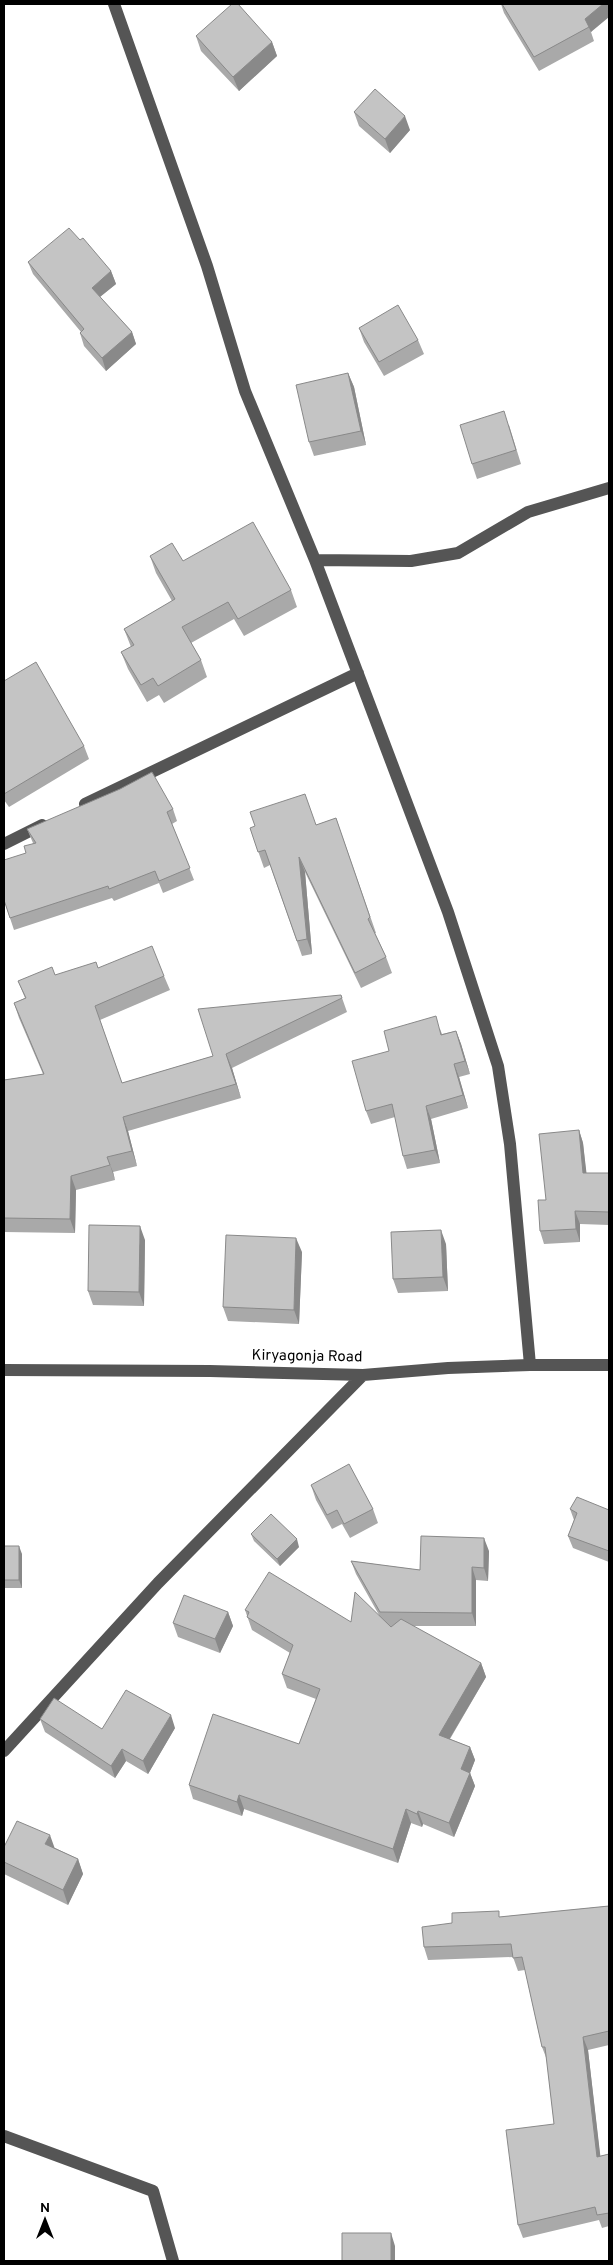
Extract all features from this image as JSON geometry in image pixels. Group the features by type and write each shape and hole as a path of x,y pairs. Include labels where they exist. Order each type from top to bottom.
{"street":[{"path":"114,4 207,266 245,391 315,560 448,912 498,1066 510,1144 530,1364"},
{"path":"315,560 412,561 458,553 528,512 609,488"},
{"path":"74,810 358,673"},
{"path":"4,844 57,818"},
{"name":"Kiryagonja Road","path":"4,1370 210,1371 363,1375 530,1364 609,1365"},
{"path":"4,1751 158,1583 363,1375"},
{"path":"4,2136 153,2191 173,2261"}],"building":[{"path":"232,4 238,4 272,42 233,77 196,36"},
{"path":"502,4 603,4 585,19 589,27 534,57"},
{"path":"375,89 405,116 385,139 354,112"},
{"path":"69,228 80,240 83,238 111,271 92,288 132,332 102,358 80,333 84,329 28,262"},
{"path":"398,305 418,340 379,362 359,328"},
{"path":"348,373 361,431 309,442 296,385"},
{"path":"504,411 516,450 472,464 460,425"},
{"path":"253,522 291,590 238,619 228,602 182,627 201,660 158,686 153,678 141,685 121,652 134,645 124,629 175,599 150,556 172,543 183,561"},
{"path":"36,662 84,746 4,794 4,681"},
{"path":"152,772 173,809 167,812 190,868 159,881 155,871 109,889 108,886 10,918 4,900 4,860 26,853 24,846 36,843 27,829 120,789"},
{"path":"305,794 316,825 336,818 370,917 368,919 386,957 355,973 299,857 307,939 297,941 265,850 258,852 250,828 255,826 250,812"},
{"path":"152,946 164,976 95,1006 122,1083 213,1056 198,1009 341,995 342,998 226,1054 236,1084 123,1117 132,1151 107,1157 110,1165 71,1176 70,1219 4,1218 4,1080 44,1074 14,1003 26,998 18,981 52,967 55,975 96,962 98,968"},
{"path":"436,1016 441,1035 456,1031 465,1061 454,1064 463,1095 426,1106 435,1150 403,1156 392,1104 366,1111 352,1061 389,1051 384,1031"},
{"path":"579,1130 583,1173 609,1173 609,1212 575,1211 576,1229 540,1231 538,1200 546,1200 539,1134"},
{"path":"89,1225 140,1226 139,1292 88,1291"},
{"path":"441,1230 443,1277 393,1279 391,1232"},
{"path":"226,1235 296,1238 294,1310 223,1307"},
{"path":"349,1464 373,1509 344,1524 337,1510 327,1515 311,1485"},
{"path":"577,1497 609,1510 609,1551 568,1536 577,1513 570,1509"},
{"path":"271,1514 297,1539 277,1559 251,1534"},
{"path":"421,1536 484,1538 484,1568 472,1567 472,1613 380,1612 351,1561 420,1570"},
{"path":"4,1546 19,1546 19,1580 4,1580"},
{"path":"269,1572 351,1622 355,1592 391,1627 401,1619 481,1663 439,1735 470,1747 461,1769 470,1773 449,1823 418,1811 417,1814 406,1809 393,1849 239,1795 237,1802 189,1785 213,1714 299,1744 320,1689 282,1674 293,1645 247,1617 249,1612 245,1610"},
{"path":"184,1595 228,1612 215,1639 173,1623"},
{"path":"126,1690 171,1715 143,1761 122,1749 111,1766 40,1719 54,1698 102,1729"},
{"path":"17,1821 50,1835 45,1844 78,1859 63,1890 4,1862 4,1847"},
{"path":"609,1906 609,2031 583,2037 597,2157 609,2154 609,2213 597,2215 595,2207 518,2225 506,2130 554,2124 545,2047 542,2047 522,1957 513,1958 511,1944 424,1947 422,1927 452,1923 452,1913 499,1911 499,1917"},
{"path":"342,2233 391,2233 391,2261 342,2261"}]}
